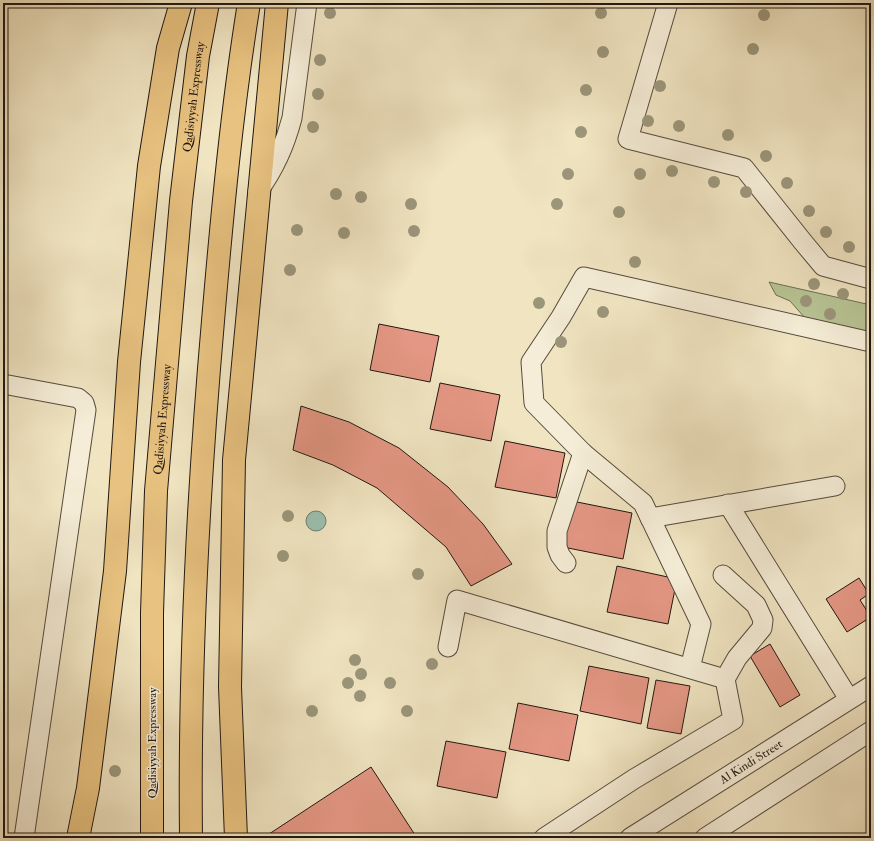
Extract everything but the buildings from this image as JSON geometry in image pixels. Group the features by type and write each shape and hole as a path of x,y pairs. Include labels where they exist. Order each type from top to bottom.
{"highway":[{"path":"78,838 88,788 114,571 129,362 149,166 168,48 182,3"},
{"name":"Qadisiyyah Expressway","path":"152,838 152,613 156,491 181,200 198,56 208,3"},
{"path":"191,838 190,781 197,532 221,227 240,59 249,3"},
{"path":"236,838 230,687 234,460 258,191 277,3"}],"street":[{"path":"258,191 276,164 288,134 292,118 307,3"},
{"path":"668,3 628,139 744,168 823,266 871,279"},
{"path":"690,668 701,624 643,504 583,453 534,403 531,362 561,317 584,277 871,342"},
{"path":"3,384 78,398 84,403 86,410 24,838"},
{"path":"566,563 560,555 557,547 557,530 583,453"},
{"path":"650,518 835,486"},
{"path":"728,504 849,699"},
{"path":"544,838 634,779 733,720 725,678 737,658 762,628 763,620 756,605 723,575"},
{"path":"448,647 457,600 725,678"},
{"name":"Al Kindi Street","path":"630,838 871,686"},
{"path":"705,838 871,731"}],"shaded area":[{"path":"769,282 871,305 871,333 805,318 790,301 776,295"},
{"path":"316,511 323,514 326,521 323,528 316,531 309,528 306,521 309,514"}]}
